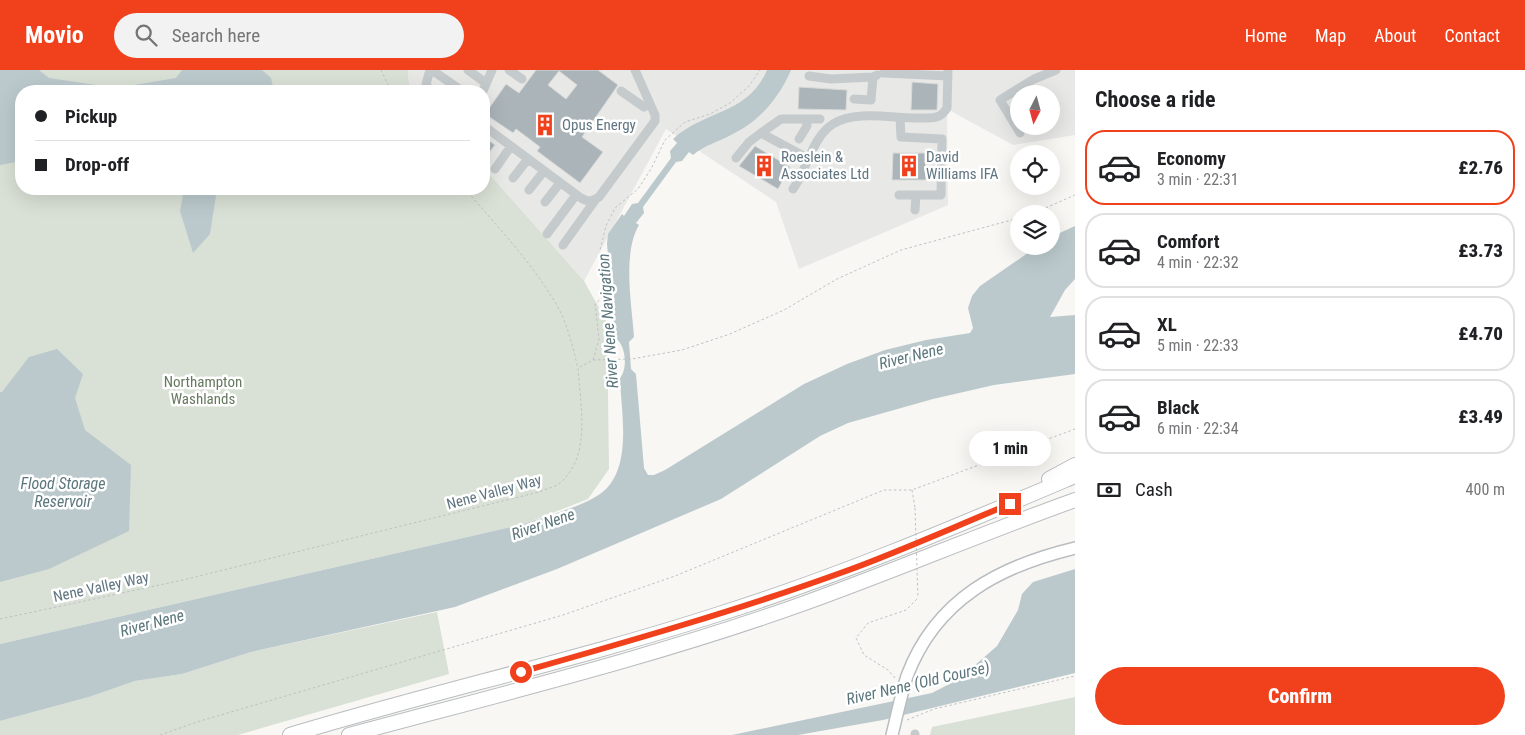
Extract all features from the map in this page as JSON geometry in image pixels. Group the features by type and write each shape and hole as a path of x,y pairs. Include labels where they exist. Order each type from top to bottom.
{"highway":[{"path":"1010,504 1075,465"},
{"path":"290,735 614,646 728,612 848,570 1075,476"},
{"path":"349,735 644,655 802,604 995,528 1075,494"},
{"path":"995,528 1075,500"}],"main road":[{"path":"892,735 912,664 938,622 968,593 1012,567 1075,548"}],"street":[{"path":"427,85 431,70 453,85"},
{"path":"468,70 482,85"},
{"path":"485,85 492,70"},
{"path":"509,70 522,79"},
{"path":"564,245 655,120 635,70"},
{"path":"1024,85 1056,70"},
{"path":"793,189 821,137 832,125 846,119 861,117 939,116 947,108 948,73 884,71 873,76 832,79 809,76"},
{"path":"854,99 871,100 873,76"},
{"path":"621,91 644,107 650,104"},
{"path":"1010,94 1000,100 1010,116"},
{"path":"899,195 941,195 942,139 901,137 900,118"},
{"path":"736,158 749,142 781,119 820,119"},
{"path":"799,139 807,126 806,119"},
{"path":"490,130 576,195 588,202 596,199"},
{"path":"762,133 809,159"},
{"path":"495,169 511,146"},
{"path":"513,178 528,159"},
{"path":"529,190 544,171"},
{"path":"545,202 560,183"},
{"path":"547,234 576,195"},
{"path":"916,195 916,210"}],"path":[{"path":"381,70 388,85"},
{"path":"593,360 599,339 595,304 603,297 600,250 606,226 615,208 638,189 651,169 665,140 685,122 710,114 730,103 749,86 760,70"},
{"name":"Nene Valley Way","path":"0,619 183,580 539,492 559,483 577,460 580,446 578,368 570,335 560,312 533,272 470,195"},
{"path":"1052,205 1075,195"},
{"path":"578,368 593,360 632,359 682,350 730,334 784,310 837,279 901,250 1010,220"},
{"path":"160,735 200,721 563,615 675,576 884,490 912,490 1075,430"},
{"path":"903,692 888,670 864,655 856,638 868,623 906,610 918,598 915,508 912,490"},
{"path":"895,721 910,720 934,709 1075,676"}],"shaded area":[{"path":"408,70 1075,70 1075,135 1013,145 947,109 948,205 799,269 776,202 666,129 584,281 490,175 490,85 410,85"}],"green space":[{"name":"Northampton Washlands","path":"0,70 408,70 410,85 15,85 15,195 490,195 490,175 584,281 607,322 609,469 588,499 524,524 0,644"},
{"path":"437,612 449,674 238,735 0,735 0,721 89,697 135,681 182,674 251,652"},
{"path":"1075,697 1075,735 930,735 932,727"}],"water":[{"path":"0,70 39,70 49,78 96,85 15,85 15,162 0,165"},
{"path":"182,70 262,70 271,78 273,85 134,85 176,78"},
{"name":"River Nene","path":"767,70 791,70 781,90 759,116 741,130 707,146 693,155 689,152 682,161 676,162 643,207 644,213 636,223 639,225 634,237 629,265 634,337 629,342 631,369 636,374 644,468 648,475 654,475 665,470 804,384 847,364 885,350 926,340 970,333 973,328 968,308 972,296 980,286 1025,255 1060,255 1060,233 1075,226 1075,279 1065,290 1050,317 1075,315 1075,374 994,385 933,399 848,423 820,436 721,499 557,569 455,607 251,652 182,674 135,681 89,697 0,721 0,644 524,524 579,505 599,495 614,478 622,451 623,436 620,378 623,374 625,357 622,346 615,338 607,244 608,234 622,214 624,216 632,204 638,203 671,158 670,151 677,143 673,139 698,122 737,104 749,96 759,85"},
{"path":"183,195 216,195 210,234 193,253 180,211"},
{"name":"Flood Storage Reservoir","path":"57,349 83,374 75,398 85,430 131,465 129,531 49,569 0,582 0,392 2,392 29,357"},
{"path":"1075,569 1075,673 883,720 798,735 732,735 932,693 959,679 997,646 1018,610 1022,594 1033,582"}],"building":[{"name":"Opus Energy","path":"536,70 598,70 618,85 582,137 603,152 580,183 537,151 540,147 516,129 513,133 490,117 490,107 506,84 519,93","holes":["559,71 577,85 566,99 548,85"]},
{"path":"912,82 938,84 937,110 911,110"},
{"path":"799,87 847,90 846,110 798,109"},
{"path":"490,141 495,145 490,151"},
{"name":"Roeslein & Associates Ltd","path":"755,146 790,167 778,189 739,166"},
{"name":"David Williams IFA","path":"893,153 926,153 926,180 892,180"}],"place":[{"name":"Opus Energy","path":"545,125"},
{"name":"Roeslein & Associates Ltd","path":"764,166"},
{"name":"David Williams IFA","path":"909,166"}],"route":[{"path":"521,672 642,638 794,590 1010,504"}],"water label":[{"name":"River Nene Navigation","path":"608,321"},
{"name":"River Nene (Old Course)","path":"918,683"}]}
